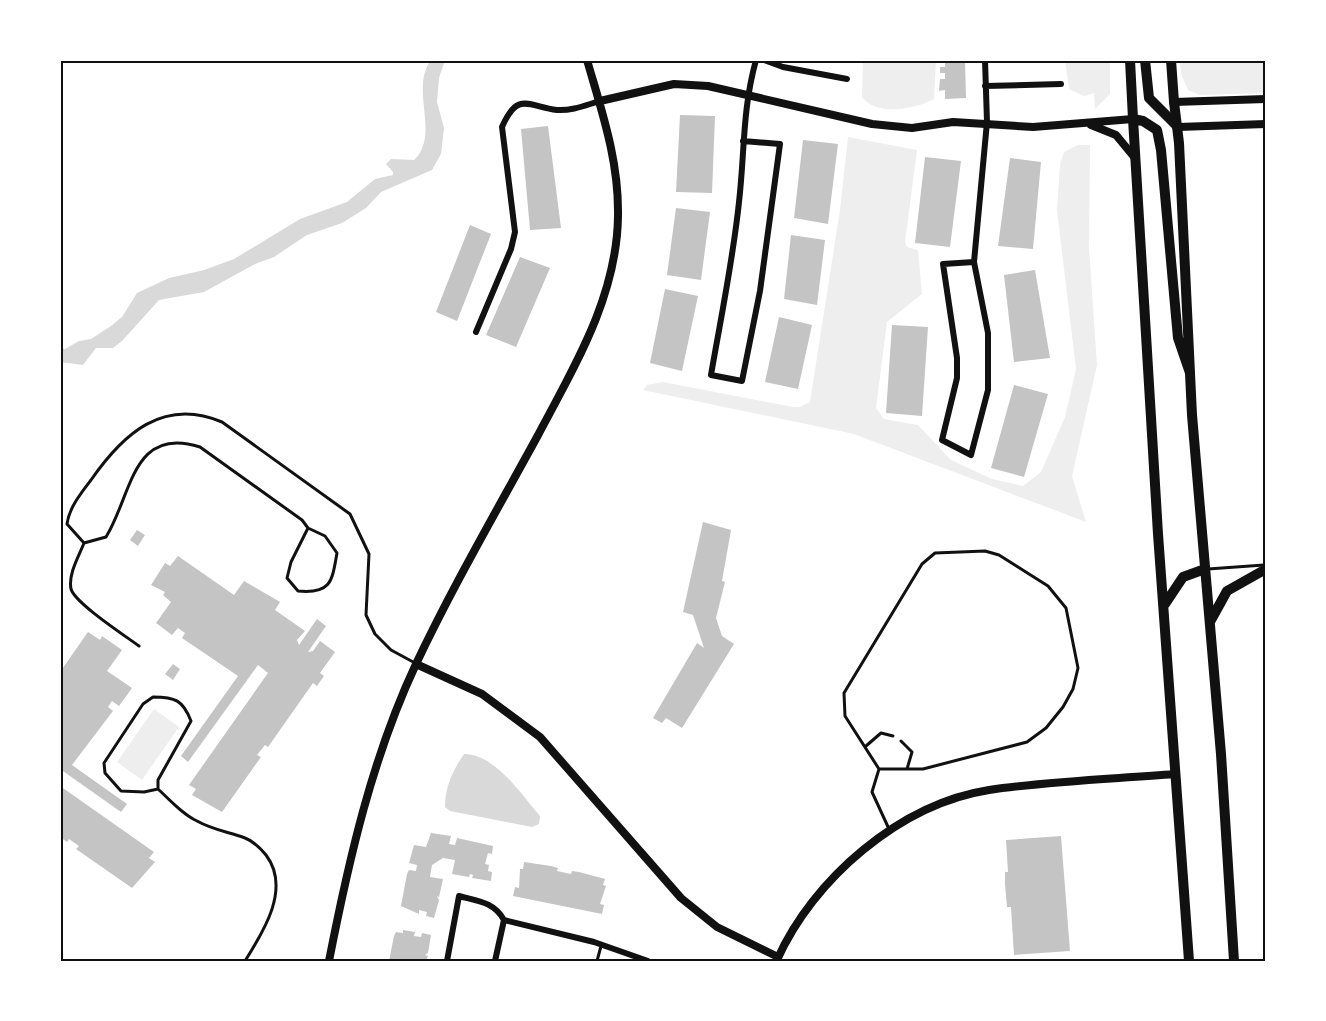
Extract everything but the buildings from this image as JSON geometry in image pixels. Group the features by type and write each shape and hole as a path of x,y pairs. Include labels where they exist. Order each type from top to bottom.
{"highway":[{"path":"1130,60 1189,961"},
{"path":"1145,60 1149,98 1178,127"},
{"path":"1171,60 1178,127 1190,374 1234,961"},
{"path":"1133,119 1143,121 1157,130 1161,150 1178,338 1190,374"},
{"path":"1210,621 1227,591 1266,567"},
{"path":"1165,604 1183,577 1205,569"}],"street":[{"path":"329,961 361,818 385,739 416,664 584,346 611,276 618,218 617,187 612,143 587,60"},
{"path":"743,141 780,144 760,291 742,381 711,375 740,201 743,141 746,97 756,60"},
{"path":"764,60 783,67 847,79"},
{"path":"974,262 943,264 957,378 942,440 971,455 988,390 988,333 974,262 987,122 985,60"},
{"path":"476,332 511,249 515,232 502,127 508,114 517,106 529,102 556,110 571,109 674,84 708,86 746,97 872,124 912,128 953,122 987,122 1033,127 1133,119"},
{"path":"986,86 1061,84"},
{"path":"1174,102 1266,99"},
{"path":"1084,123 1112,132 1128,148 1136,161"},
{"path":"1178,127 1266,124"},
{"path":"416,664 482,694 540,737 681,898 717,927 777,959 797,919 830,880 869,845 940,804 987,790 1175,774"},
{"path":"447,961 459,896 488,903 498,910 504,921 495,961"},
{"path":"504,921 601,945 648,961"}],"lane":[{"path":"84,543 67,524 68,514 109,454 133,430 155,419 177,415 205,415 222,422 350,514 369,554 366,615 375,634 391,650 416,664"},
{"path":"84,543 106,537 115,522 140,460 162,444 181,441 200,447 302,520 308,528 325,536 337,553 333,577 326,588 314,593 298,591 287,578 291,562 308,528"},
{"path":"84,543 73,570 71,588 80,603 139,646"},
{"path":"879,769 923,769 1027,742 1046,728 1063,707 1073,689 1078,668 1066,608 1048,585 999,555 985,551 954,550 935,553 922,564 844,693 845,716 879,769 872,792 890,831"},
{"path":"1205,569 1266,567"},
{"path":"153,697 175,699 185,707 191,721 158,780 158,789 144,792 121,791 110,782 105,773 105,763 143,704 153,697"},
{"path":"866,746 881,733 893,736"},
{"path":"901,741 912,752 907,769"},
{"path":"158,789 195,820 221,833 246,838 261,849 275,867 276,890 271,916 245,961"},
{"path":"597,961 601,945"}],"shaded area":[{"path":"431,60 445,60 439,78 437,102 444,128 441,154 432,170 381,192 366,208 342,223 307,235 274,257 255,264 204,292 159,300 122,341 113,348 96,348 83,365 60,362 60,348 65,349 79,341 91,339 111,326 122,317 137,293 169,278 204,270 234,259 300,219 347,202 375,179 393,175 386,164 391,159 414,160 422,149 425,138 423,85 425,72"},
{"path":"863,60 936,60 934,99 917,106 896,109 877,107 869,103 862,97"},
{"path":"1065,60 1110,60 1110,94 1095,109 1094,93 1084,96 1069,89"},
{"path":"1180,60 1264,60 1266,93 1200,95 1188,90 1181,74"},
{"path":"848,137 917,150 905,242 907,247 918,250 922,294 887,322 876,408 884,419 918,425 951,460 992,479 1023,486 1041,472 1065,417 1076,369 1057,210 1060,164 1064,152 1078,145 1090,145 1089,248 1097,365 1072,476 1086,522 854,434 643,390 647,385 663,382 793,407 800,407 810,402 840,210"},
{"path":"154,709 179,727 142,780 117,762"},
{"path":"464,754 475,756 497,768 540,816 539,824 532,827 450,811 445,807 450,779"}]}
